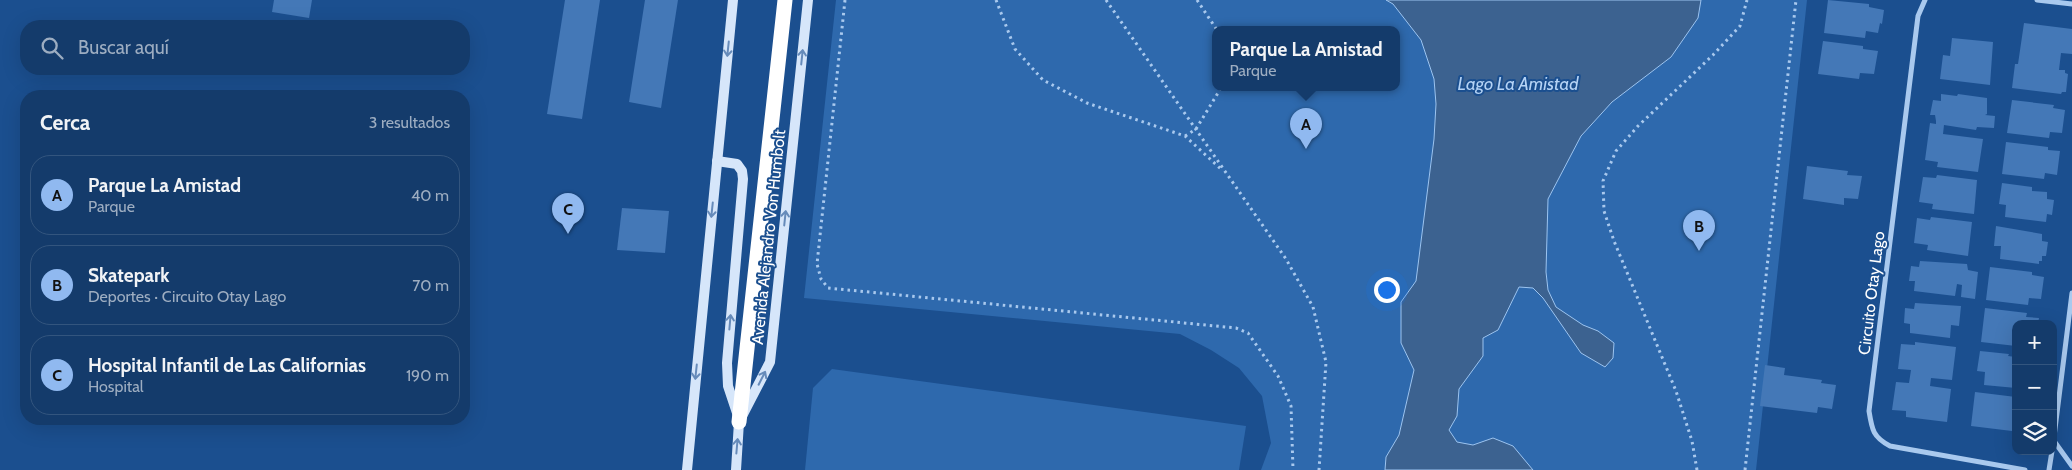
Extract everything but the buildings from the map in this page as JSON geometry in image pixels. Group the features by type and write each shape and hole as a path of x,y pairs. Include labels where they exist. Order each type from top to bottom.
{"highway":[{"path":"739,422 786,0"}],"main road":[{"path":"686,470 733,0"},
{"name":"Avenida Alejandro Von Humbolt","path":"736,470 739,422 770,362 808,0"},
{"path":"717,161 737,164 742,171 727,363 728,386 739,422"}],"street":[{"name":"Circuito Otay Lago","path":"1925,0 1918,16 1869,411 1871,429 1881,441 1890,446 2025,470"},
{"path":"2037,0 2072,4"},
{"path":"2057,418 2072,293"},
{"path":"2057,447 2072,466"},
{"path":"2049,470 2051,455"}],"path":[{"path":"845,0 817,264 821,279 828,288 1236,328 1248,333 1278,376 1291,406 1293,470"},
{"path":"996,0 1015,49 1043,80 1087,104 1185,136 1228,175"},
{"path":"1106,0 1286,259 1313,307 1326,362 1319,470"},
{"path":"1197,0 1214,26"},
{"path":"1697,470 1692,441 1676,391 1614,241 1604,211 1603,181 1621,144 1740,26 1747,0"},
{"path":"1744,470 1796,0"},
{"path":"1185,136 1196,129 1219,91"}],"shaded area":[{"path":"836,0 1807,0 1756,470 1261,470 1271,443 1262,396 1239,368 1211,350 1180,334 804,298"},
{"path":"832,369 1246,426 1239,470 805,470 813,388"}],"water":[{"name":"Lago La Amistad","path":"1386,0 1701,0 1698,18 1671,57 1612,102 1581,136 1548,199 1546,272 1548,290 1556,307 1583,325 1598,331 1614,343 1613,358 1605,367 1581,353 1543,298 1533,288 1519,287 1498,330 1483,338 1483,356 1459,389 1457,416 1449,430 1457,442 1473,445 1493,438 1513,446 1533,470 1385,470 1386,457 1399,435 1414,370 1401,343 1401,302 1416,281 1434,139 1436,104 1434,79 1421,40 1393,4"}],"place":[{"name":"Parque La Amistad","path":"1306,149"},
{"name":"Hospital Infantil de Las Californias","path":"568,234"},
{"name":"Skatepark","path":"1699,251"}]}
